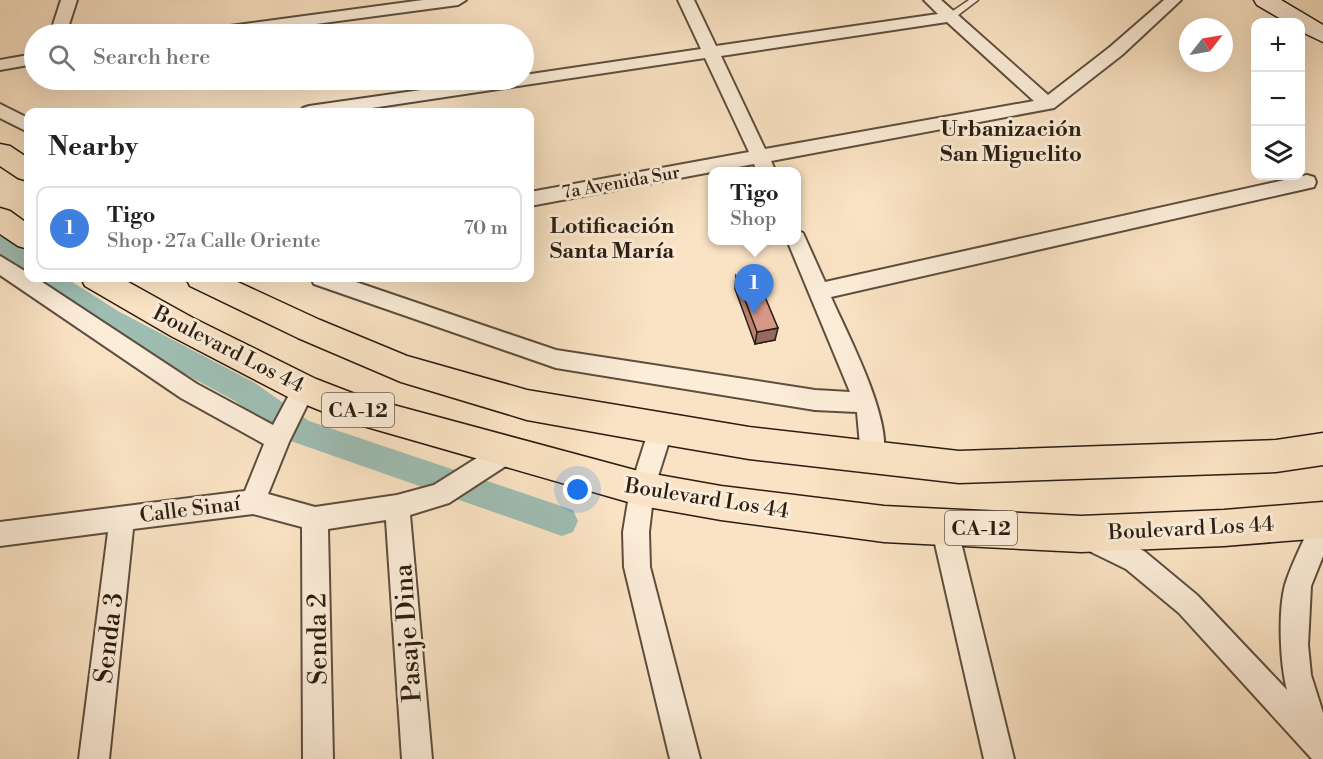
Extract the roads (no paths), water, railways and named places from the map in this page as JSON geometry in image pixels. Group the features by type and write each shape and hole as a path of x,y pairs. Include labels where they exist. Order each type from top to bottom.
{"highway":[{"path":"0,153 24,168"},
{"path":"0,219 24,235"},
{"name":"Boulevard Los 44","path":"103,282 182,327 304,389 358,410 642,489 732,505 884,524 1081,534 1323,523"},
{"name":"CA-12","path":"209,282 309,329 401,368 527,405 749,443 959,467 1275,456 1323,448"}],"street":[{"path":"61,24 69,0"},
{"path":"281,24 458,0"},
{"path":"686,0 763,164"},
{"path":"932,0 1048,104"},
{"name":"7a Avenida Sur","path":"743,167 1048,104 1116,51 1173,0"},
{"path":"1265,0 1323,35"},
{"path":"534,80 951,17"},
{"path":"0,65 24,61"},
{"path":"337,108 461,90"},
{"path":"0,110 24,124"},
{"name":"7a Avenida Sur","path":"534,198 708,172"},
{"path":"820,291 1306,182"},
{"path":"799,245 866,403 871,424 873,457"},
{"path":"0,264 24,280"},
{"path":"27,282 181,386 278,439"},
{"path":"333,282 556,359 815,400 866,403"},
{"path":"253,502 278,439 304,389"},
{"path":"662,429 642,489 636,532 637,567 685,759"},
{"name":"Calle Sinaí","path":"0,534 253,502 315,519 397,507 440,495 507,452"},
{"name":"Pasaje Dina","path":"397,507 417,759"},
{"name":"Senda 3","path":"94,759 122,518"},
{"name":"Senda 2","path":"315,519 318,759"},
{"path":"1320,744 1297,675 1294,645 1298,586 1323,523"},
{"path":"944,526 999,759"},
{"path":"1081,534 1135,560 1188,604 1320,744"}],"lane":[{"path":"951,17 974,0"}],"waterway":[{"path":"0,246 24,263"},
{"path":"52,282 108,319 245,392 299,431 562,521"}],"place":[{"name":"Tigo","path":"754,314"}],"district":[{"name":"Urbanización San Miguelito","path":"1011,140"},
{"name":"Lotificación Santa María","path":"612,238"}]}
